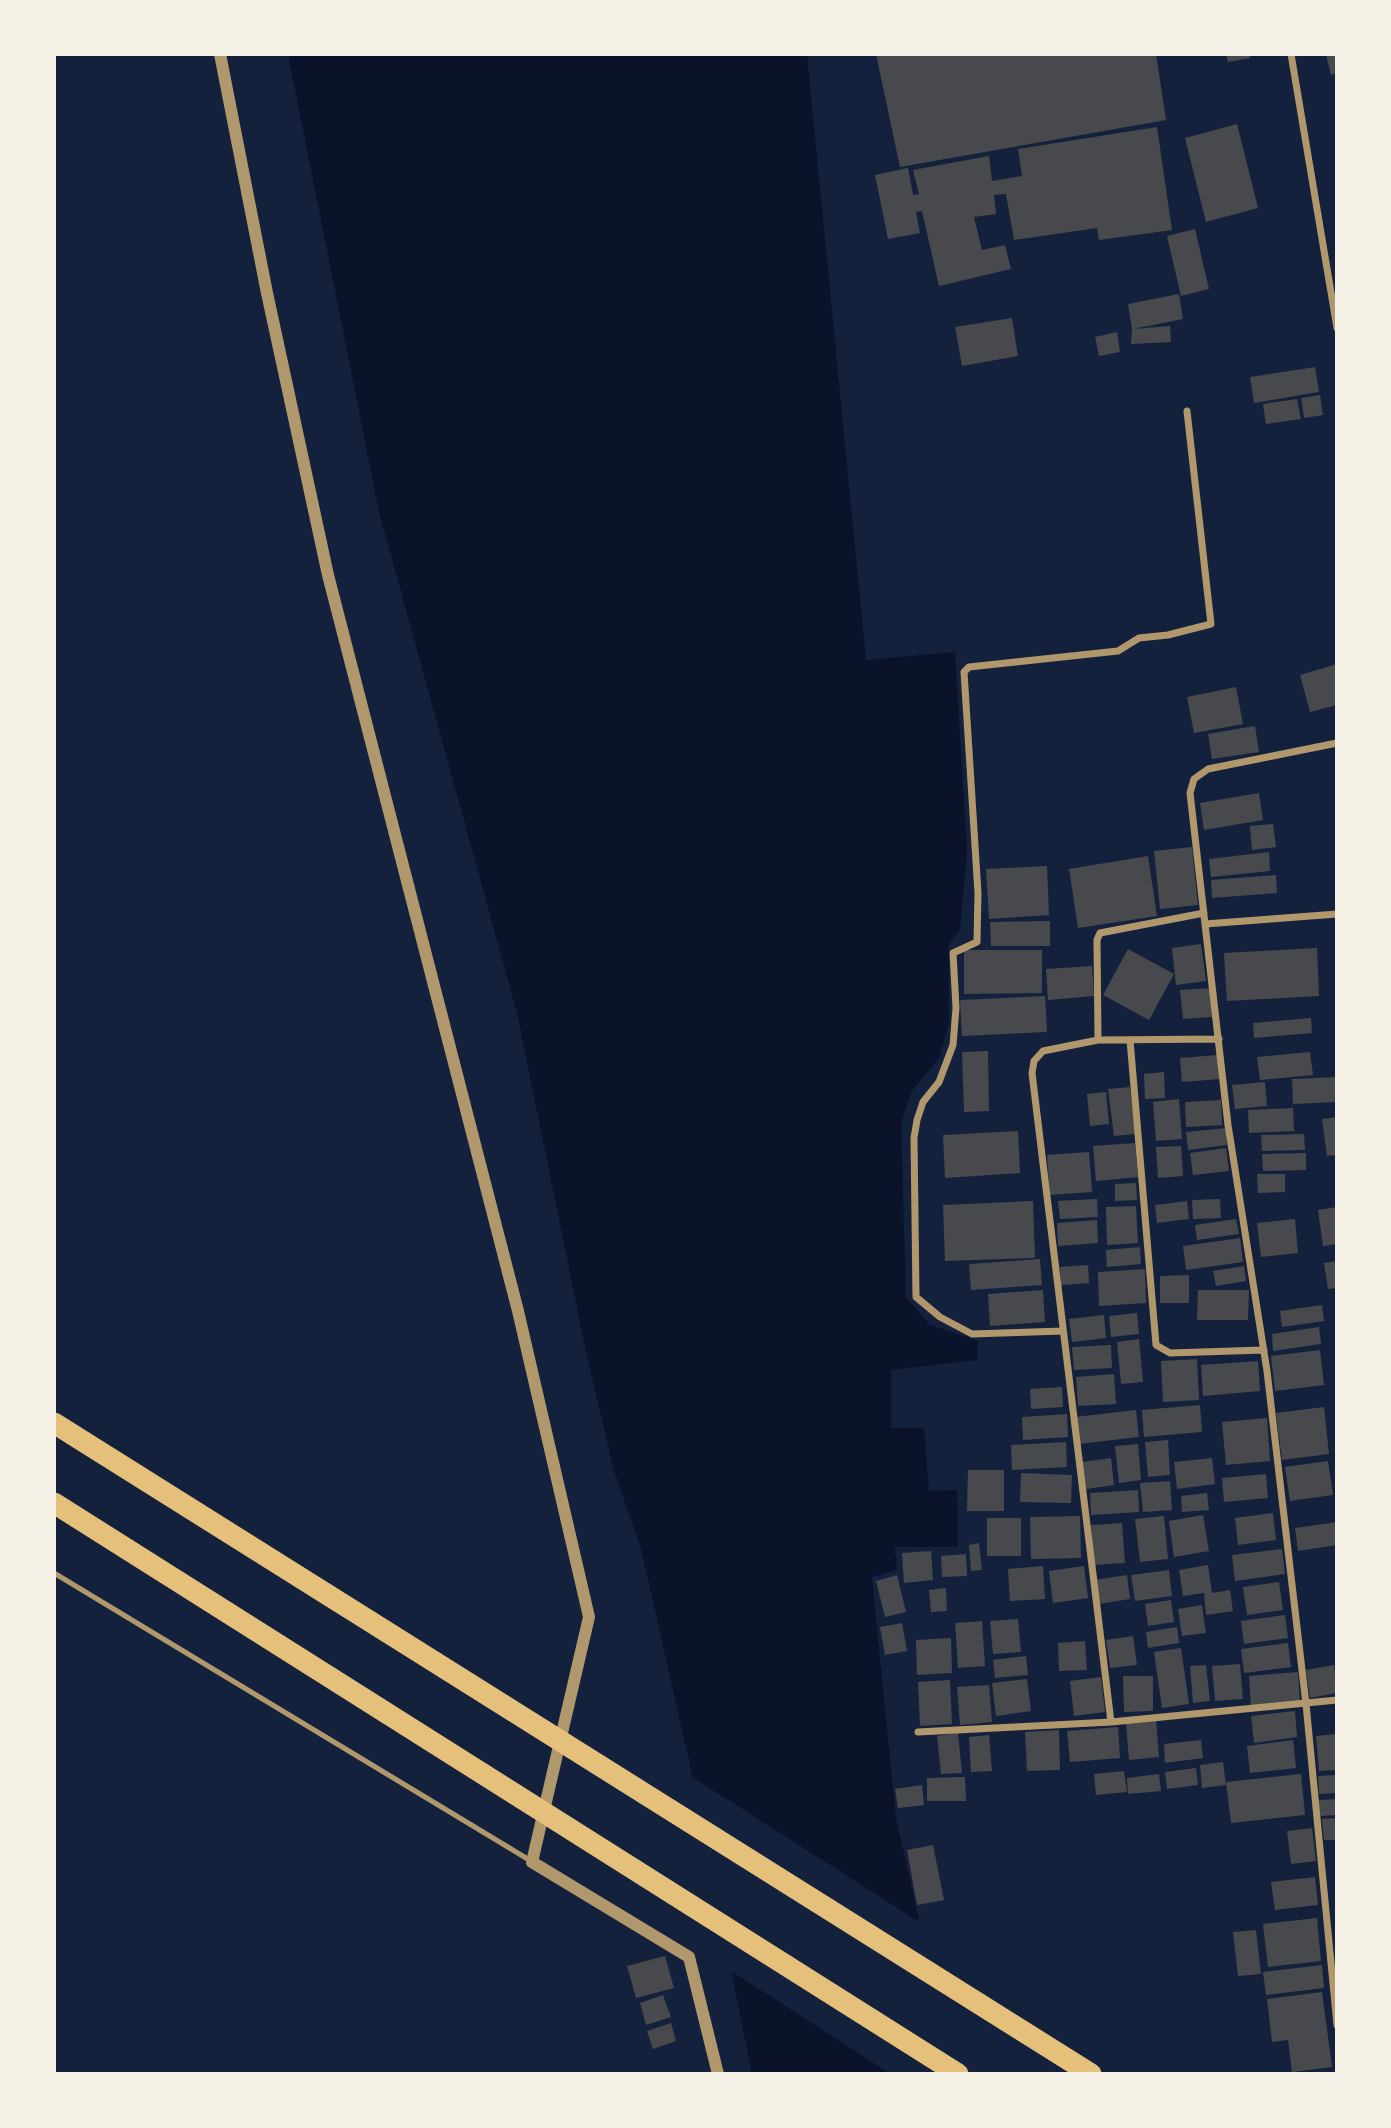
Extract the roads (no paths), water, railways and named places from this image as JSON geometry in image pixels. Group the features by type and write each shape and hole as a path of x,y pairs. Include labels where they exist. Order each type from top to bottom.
{"highway":[{"path":"54,1423 1091,2074"},
{"path":"54,1503 958,2074"}],"street":[{"path":"220,54 327,575 518,1311 589,1616 532,1862 689,1957 718,2074"},
{"path":"1291,54 1337,328"},
{"path":"1063,1331 972,1334 940,1317 916,1297 914,1138 923,1102 939,1082 953,1045 956,1008 953,953 977,942 978,893 964,671 969,667 1118,651 1139,638 1168,635 1211,624 1209,582 1198,521 1187,411"},
{"path":"1337,743 1208,769 1194,779 1190,793 1228,1125 1264,1350 1306,1704 1337,2022"},
{"path":"1098,1040 1097,940 1100,933 1204,913"},
{"path":"1205,924 1337,914"},
{"path":"1111,1722 1032,1073 1034,1061 1043,1051 1098,1040 1219,1039"},
{"path":"1130,1040 1156,1345 1170,1353 1264,1350"},
{"path":"918,1732 1111,1722 1337,1700"}],"lane":[{"path":"54,1573 532,1862"}],"water":[{"path":"288,54 807,54 866,660 955,652 967,851 960,930 949,943 949,1023 939,1058 912,1091 901,1123 906,1297 930,1325 978,1341 977,1360 891,1370 891,1428 924,1428 929,1491 957,1490 958,1547 895,1547 897,1570 872,1577 896,1818 919,1919 894,1971 899,2039 918,2074 752,2074 690,1765 641,1549 614,1471 585,1347 517,1013 379,512"}]}
